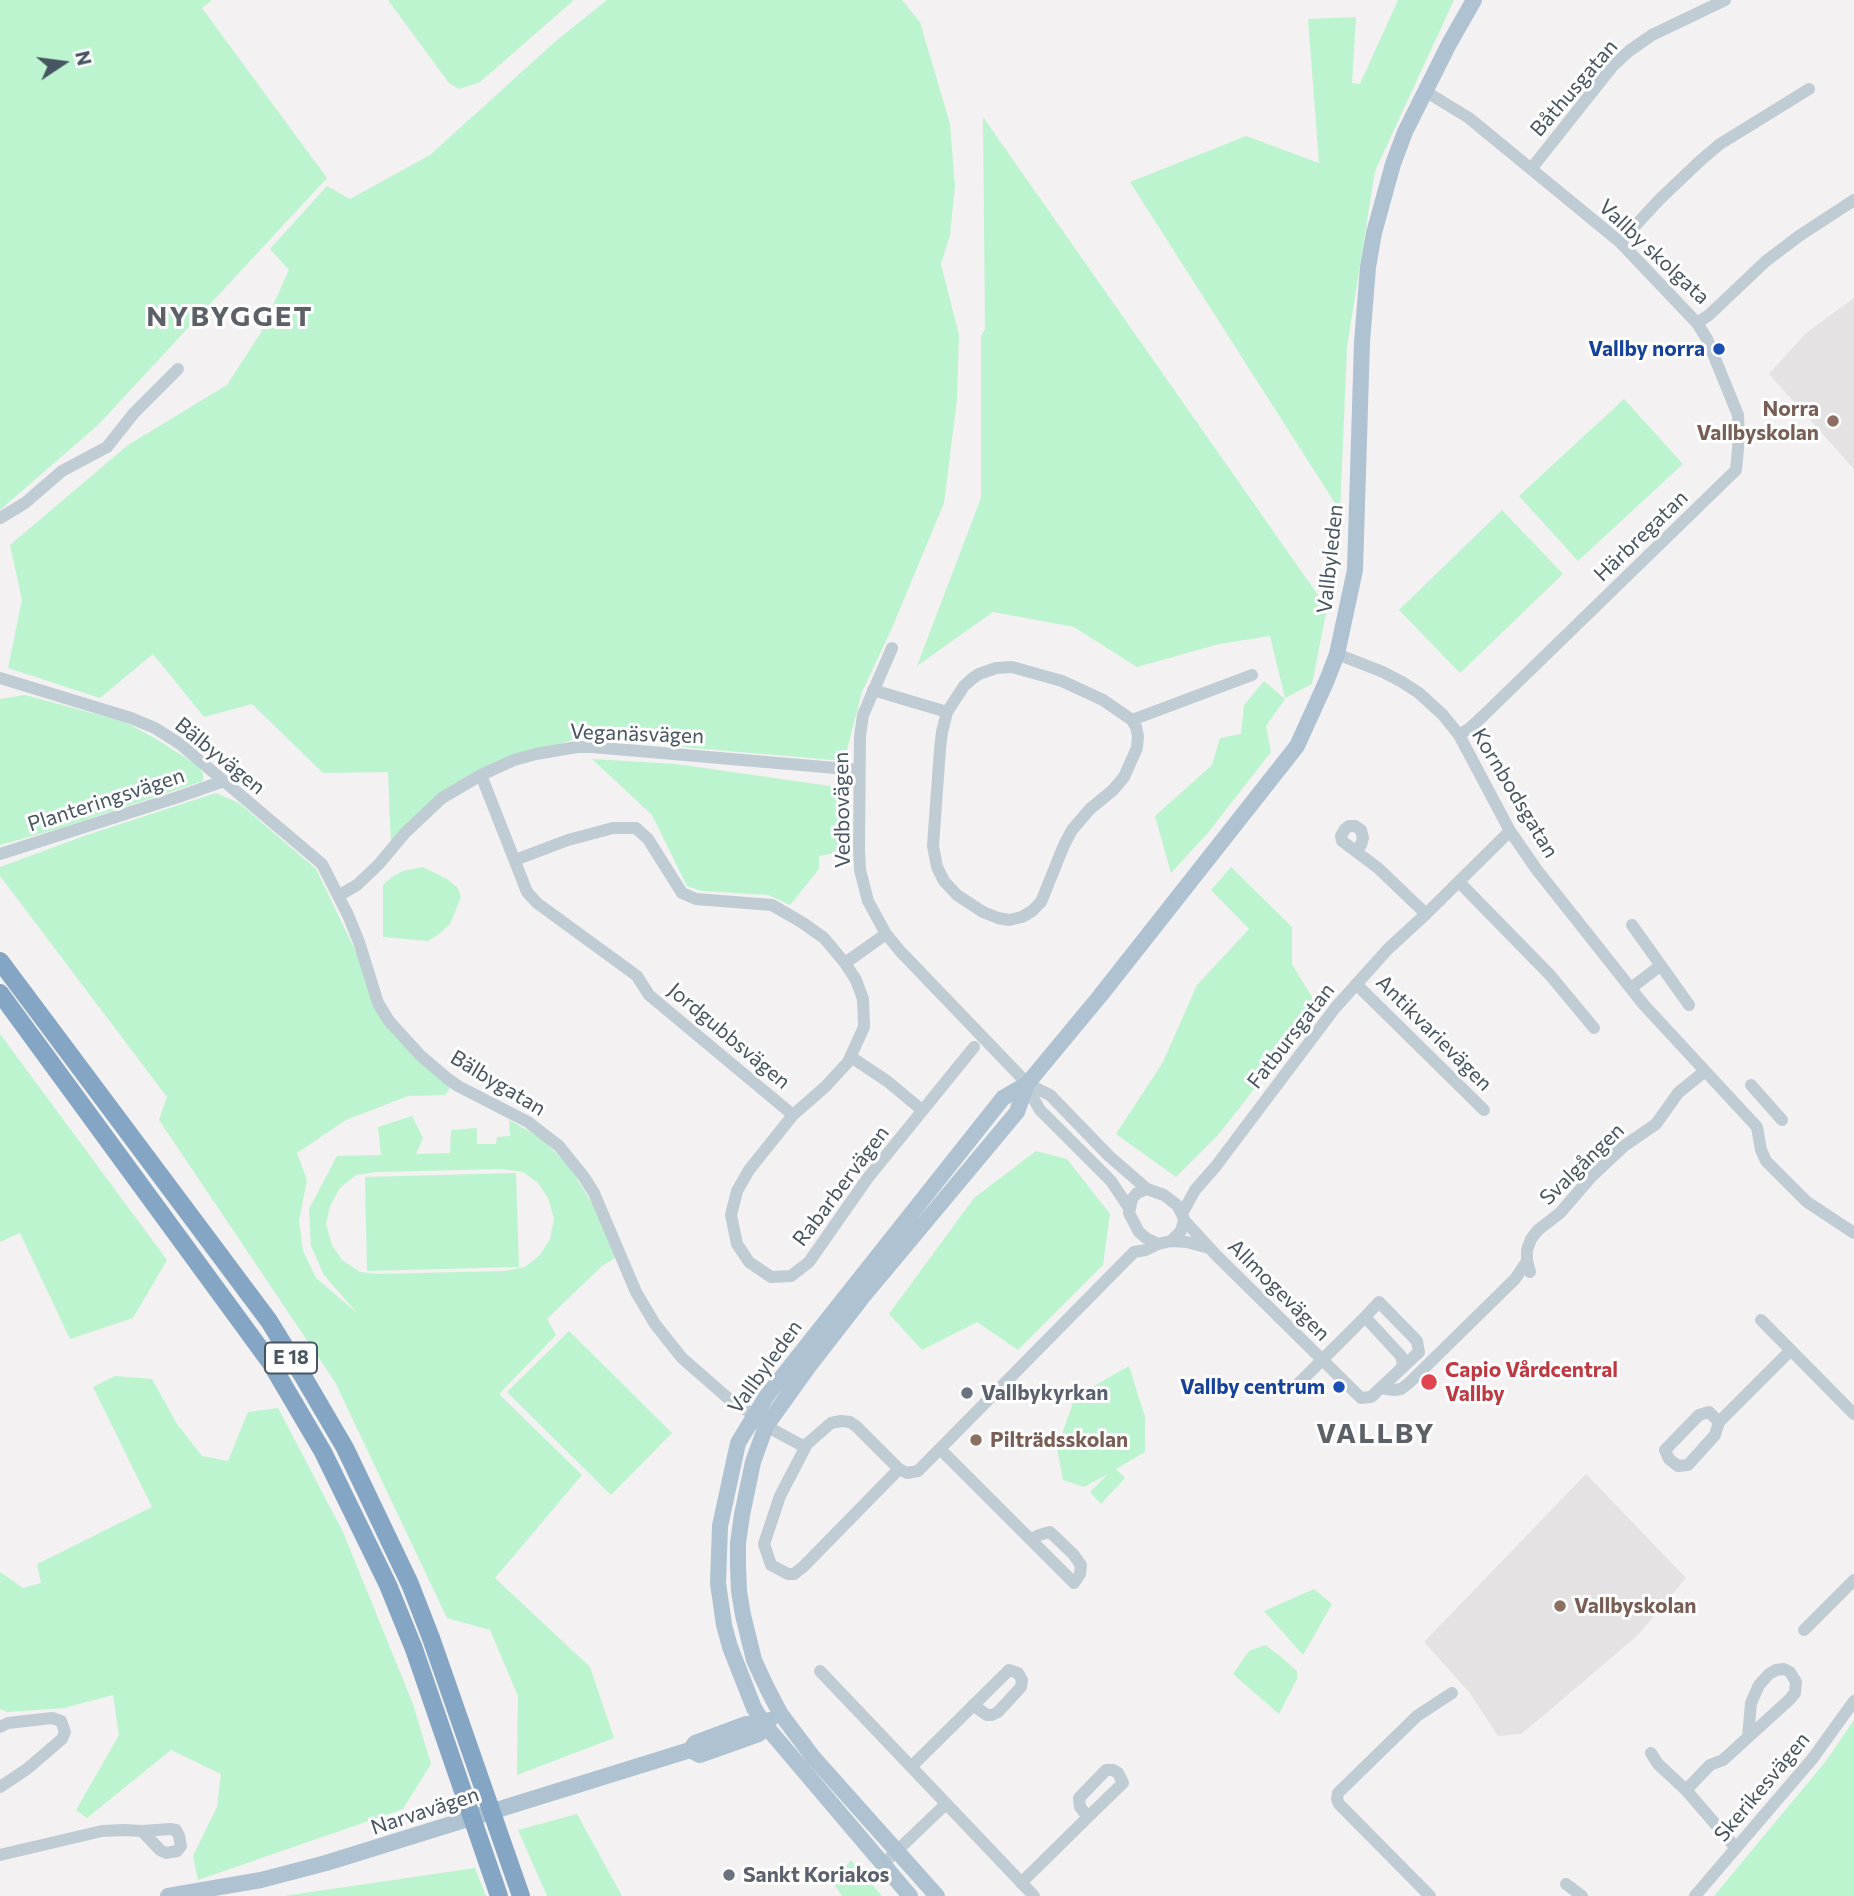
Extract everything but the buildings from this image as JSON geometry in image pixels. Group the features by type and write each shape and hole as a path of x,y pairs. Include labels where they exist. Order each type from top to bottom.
{"highway":[{"name":"E 18","path":"0,961 269,1321 338,1436 410,1584 521,1896"},
{"name":"E 18","path":"0,993 270,1362 324,1452 388,1585 414,1649 499,1896"}],"main road":[{"name":"Vallbyleden","path":"910,1896 764,1724 749,1697 730,1647 718,1583 720,1526 738,1443 760,1420 790,1364 1003,1098 1027,1084 1100,996 1297,746 1337,654 1354,570 1362,342 1368,267 1377,222 1405,132 1474,0"},
{"name":"Vallbyleden","path":"760,1420 746,1492 737,1566 747,1636 758,1669 780,1713 813,1757 937,1896"},
{"path":"736,1728 747,1710 749,1697"},
{"name":"Narvavägen","path":"690,1750 700,1755 759,1734 764,1724 780,1713"},
{"name":"Narvavägen","path":"168,1896 261,1880 326,1863 690,1750 695,1743 751,1723 764,1724"}],"street":[{"name":"Båthusgatan","path":"1531,169 1595,86 1629,51 1652,35 1725,0"},
{"path":"1620,242 1660,199 1720,144 1809,89"},
{"name":"Vallby skolgata","path":"1425,91 1469,117 1620,242 1697,323 1709,316 1766,261 1854,200"},
{"name":"Härbregatan","path":"1459,735 1483,716 1735,470 1740,438 1738,415 1707,340 1697,323"},
{"path":"0,519 62,471 107,447 134,413 178,369"},
{"name":"Vedbovägen","path":"892,648 863,715 859,770 860,870 868,901 886,934 900,951 1027,1084"},
{"name":"Kornbodsgatan","path":"1337,654 1383,672 1410,687 1434,706 1459,735 1510,831 1537,870 1644,1005 1757,1127 1760,1150 1766,1161 1807,1202 1854,1233"},
{"path":"1012,667 1062,681 1103,700 1132,720 1136,727 1138,748 1124,777 1072,830 1037,907 1022,917 1009,920 999,918 983,912 957,895 944,881 937,867 933,846 942,732 947,712 972,678 996,668 1012,667"},
{"path":"1132,720 1252,675"},
{"name":"Bälbyvägen","path":"0,678 131,718 155,728 180,744 322,864"},
{"path":"873,690 947,712"},
{"name":"Veganäsvägen","path":"338,896 357,886 413,824 442,798 481,775 514,760 536,754 592,747 859,770"},
{"name":"Jordgubbsvägen","path":"481,775 527,891 537,903 641,979 649,995 793,1115 826,1086 850,1057 863,1027 863,999 856,980 845,963 824,938 803,923 772,905 696,900 682,893 648,839 636,828 613,828 568,839 515,860"},
{"name":"Planteringsvägen","path":"0,854 224,780"},
{"name":"Fatbursgatan","path":"1183,1217 1195,1190 1356,984 1388,949 1510,831"},
{"path":"1355,850 1426,914"},
{"name":"Bälbygatan","path":"322,864 359,942 378,1003 389,1021 420,1055 448,1079 528,1122 559,1146 594,1193 633,1284 655,1324 682,1358 729,1399 760,1420"},
{"path":"1459,882 1550,975 1594,1028"},
{"path":"1632,925 1689,1005"},
{"path":"845,963 886,934"},
{"path":"1631,988 1660,966"},
{"name":"Antikvarievägen","path":"1356,984 1484,1110"},
{"name":"Rabarbervägen","path":"793,1115 749,1170 737,1191 731,1215 737,1244 749,1262 771,1277 791,1276 809,1262 867,1179 974,1048"},
{"path":"850,1057 922,1110"},
{"name":"Svalgången","path":"1381,1388 1401,1389 1409,1383 1528,1267 1527,1250 1538,1230 1560,1213 1592,1176 1624,1146 1656,1124 1678,1093 1705,1071"},
{"path":"899,1469 794,1574 788,1574 771,1565 764,1544 780,1496 807,1444 831,1423 850,1422 899,1469 907,1473 918,1471 1133,1252 1146,1250 1181,1231 1183,1217 1177,1205 1151,1190 1109,1156 1050,1095 1027,1084"},
{"path":"1027,1084 1040,1110 1111,1181 1129,1208"},
{"path":"1751,1085 1779,1117 1757,1127"},
{"path":"1164,1242 1146,1238 1129,1213 1132,1199 1138,1193 1151,1190 1171,1194 1195,1190"},
{"name":"Allmogevägen","path":"1183,1217 1210,1248 1361,1398 1371,1397 1381,1388"},
{"path":"1133,1252 1135,1223"},
{"name":"Allmogevägen","path":"1164,1242 1187,1242 1210,1248"},
{"path":"1293,1389 1379,1301 1417,1341 1419,1352 1381,1388"},
{"path":"1364,1317 1401,1356 1402,1369"},
{"path":"1761,1320 1854,1414"},
{"path":"1719,1422 1709,1412 1699,1415 1665,1450 1669,1459 1678,1466 1688,1465 1715,1435 1719,1422 1791,1350"},
{"path":"760,1420 801,1445 807,1444"},
{"path":"940,1448 1029,1538"},
{"path":"1804,1630 1854,1580"},
{"path":"1686,1790 1710,1765 1723,1760 1748,1737 1795,1693 1796,1682 1790,1672 1784,1669 1776,1670 1759,1685 1751,1703 1748,1737"},
{"path":"820,1671 1034,1896"},
{"path":"1430,1896 1339,1804 1337,1798 1338,1793 1417,1716 1452,1693"},
{"name":"Skerikesvägen","path":"1695,1896 1813,1758 1854,1701"},
{"path":"912,1766 973,1705"},
{"path":"0,1727 8,1723 52,1718 61,1721 65,1732 62,1739 45,1754 0,1787"},
{"path":"1651,1753 1658,1764 1686,1790 1736,1848"},
{"path":"882,1864 946,1804"},
{"path":"1021,1883 1088,1817"},
{"path":"0,1855 102,1831 142,1831"},
{"path":"1566,1884 1582,1896"}],"shaded area":[{"name":"Norra Vallbyskolan","path":"1854,298 1854,469 1769,374 1806,333"},
{"name":"Vallbyskolan","path":"1586,1474 1686,1578 1638,1635 1550,1710 1521,1734 1498,1736 1469,1692 1424,1642"}],"green space":[{"path":"0,0 212,0 202,8 327,178 98,425 0,510"},
{"path":"388,0 574,0 480,82 459,89 449,83"},
{"path":"607,0 902,0 920,22 950,124 955,186 950,235 941,264 959,335 957,399 944,503 862,692 844,761 693,748 591,734 480,769 391,845 388,772 323,773 252,704 204,717 153,654 100,698 8,668 22,600 10,545 128,445 227,385 260,334 289,270 270,249 327,186 350,199 430,155 557,40"},
{"path":"1398,0 1454,0 1375,171 1347,347 1340,511 1130,182 1246,136 1319,163 1308,19 1356,17 1352,83 1360,84"},
{"path":"983,117 1327,608 1312,684 1285,698 1270,636 1219,644 1137,667 1074,627 993,612 917,666 981,498 981,336 985,329"},
{"path":"1624,399 1683,464 1578,561 1519,496"},
{"path":"1502,510 1563,574 1460,673 1399,610"},
{"path":"1264,681 1285,699 1266,726 1271,752 1207,834 1171,873 1155,816 1212,765 1220,738 1241,734 1244,705"},
{"path":"25,695 125,722 197,765 203,773 203,781 61,828 0,845 0,699"},
{"path":"592,759 676,764 844,788 847,851 819,856 819,869 790,905 768,895 702,891 687,886 652,815"},
{"path":"216,793 239,803 316,869 397,1037 450,1088 445,1095 408,1096 346,1120 297,1153 307,1180 299,1221 303,1251 316,1278 357,1313 324,1275 311,1246 309,1209 337,1156 381,1155 378,1127 412,1116 423,1138 416,1154 450,1153 451,1130 477,1128 477,1144 496,1144 497,1137 510,1136 509,1120 541,1138 569,1166 595,1208 615,1258 602,1266 547,1319 556,1335 499,1394 582,1475 495,1578 590,1667 614,1738 517,1775 518,1696 490,1630 447,1618 335,1382 159,1120 167,1097 0,876 0,867","holes":["501,1169 523,1172 538,1183 548,1198 554,1219 550,1239 540,1255 525,1267 504,1271 379,1274 360,1272 342,1260 332,1245 326,1224 330,1206 340,1188 356,1175 376,1172"]},
{"path":"423,867 458,888 461,897 450,924 428,941 383,937 383,885 403,871"},
{"path":"1231,867 1292,927 1292,964 1318,1007 1219,1134 1176,1177 1116,1134 1163,1062 1197,985 1249,929 1211,890"},
{"path":"0,1034 167,1260 133,1318 70,1339 20,1233 0,1242"},
{"path":"1036,1151 1067,1159 1110,1214 1103,1265 1018,1350 977,1322 922,1350 889,1314 974,1198"},
{"path":"516,1173 519,1267 367,1271 365,1177"},
{"path":"569,1331 672,1433 611,1495 507,1392"},
{"path":"1129,1366 1145,1417 1145,1452 1116,1469 1125,1478 1101,1504 1090,1492 1108,1474 1084,1487 1063,1480 1057,1448 1075,1397"},
{"path":"115,1376 152,1379 177,1424 202,1456 228,1461 248,1412 278,1408 343,1532 413,1704 431,1764 403,1809 198,1880 193,1856 217,1807 221,1774 171,1750 87,1818 76,1810 119,1735 113,1695 64,1708 7,1712 0,1709 0,1572 23,1588 41,1583 37,1564 152,1507 93,1387"},
{"path":"1314,1589 1332,1604 1303,1655 1264,1611"},
{"path":"1265,1645 1297,1671 1297,1679 1279,1714 1233,1674 1249,1651"},
{"path":"1854,1720 1854,1896 1714,1896 1826,1761"},
{"path":"577,1814 622,1896 547,1896 518,1830"},
{"path":"851,1860 882,1896 842,1896 833,1883"},
{"path":"475,1868 486,1896 284,1896"}],"place":[{"name":"Vallby norra","path":"1719,349"},
{"name":"Norra Vallbyskolan","path":"1833,421"},
{"name":"Capio Vårdcentral Vallby","path":"1429,1382"},
{"name":"Vallby centrum","path":"1339,1387"},
{"name":"Vallbykyrkan","path":"967,1393"},
{"name":"Pilträdsskolan","path":"976,1440"},
{"name":"Vallbyskolan","path":"1560,1606"},
{"name":"Sankt Koriakos","path":"729,1875"}],"district":[{"name":"NYBYGGET","path":"230,317"},
{"name":"VALLBY","path":"1376,1434"}]}
